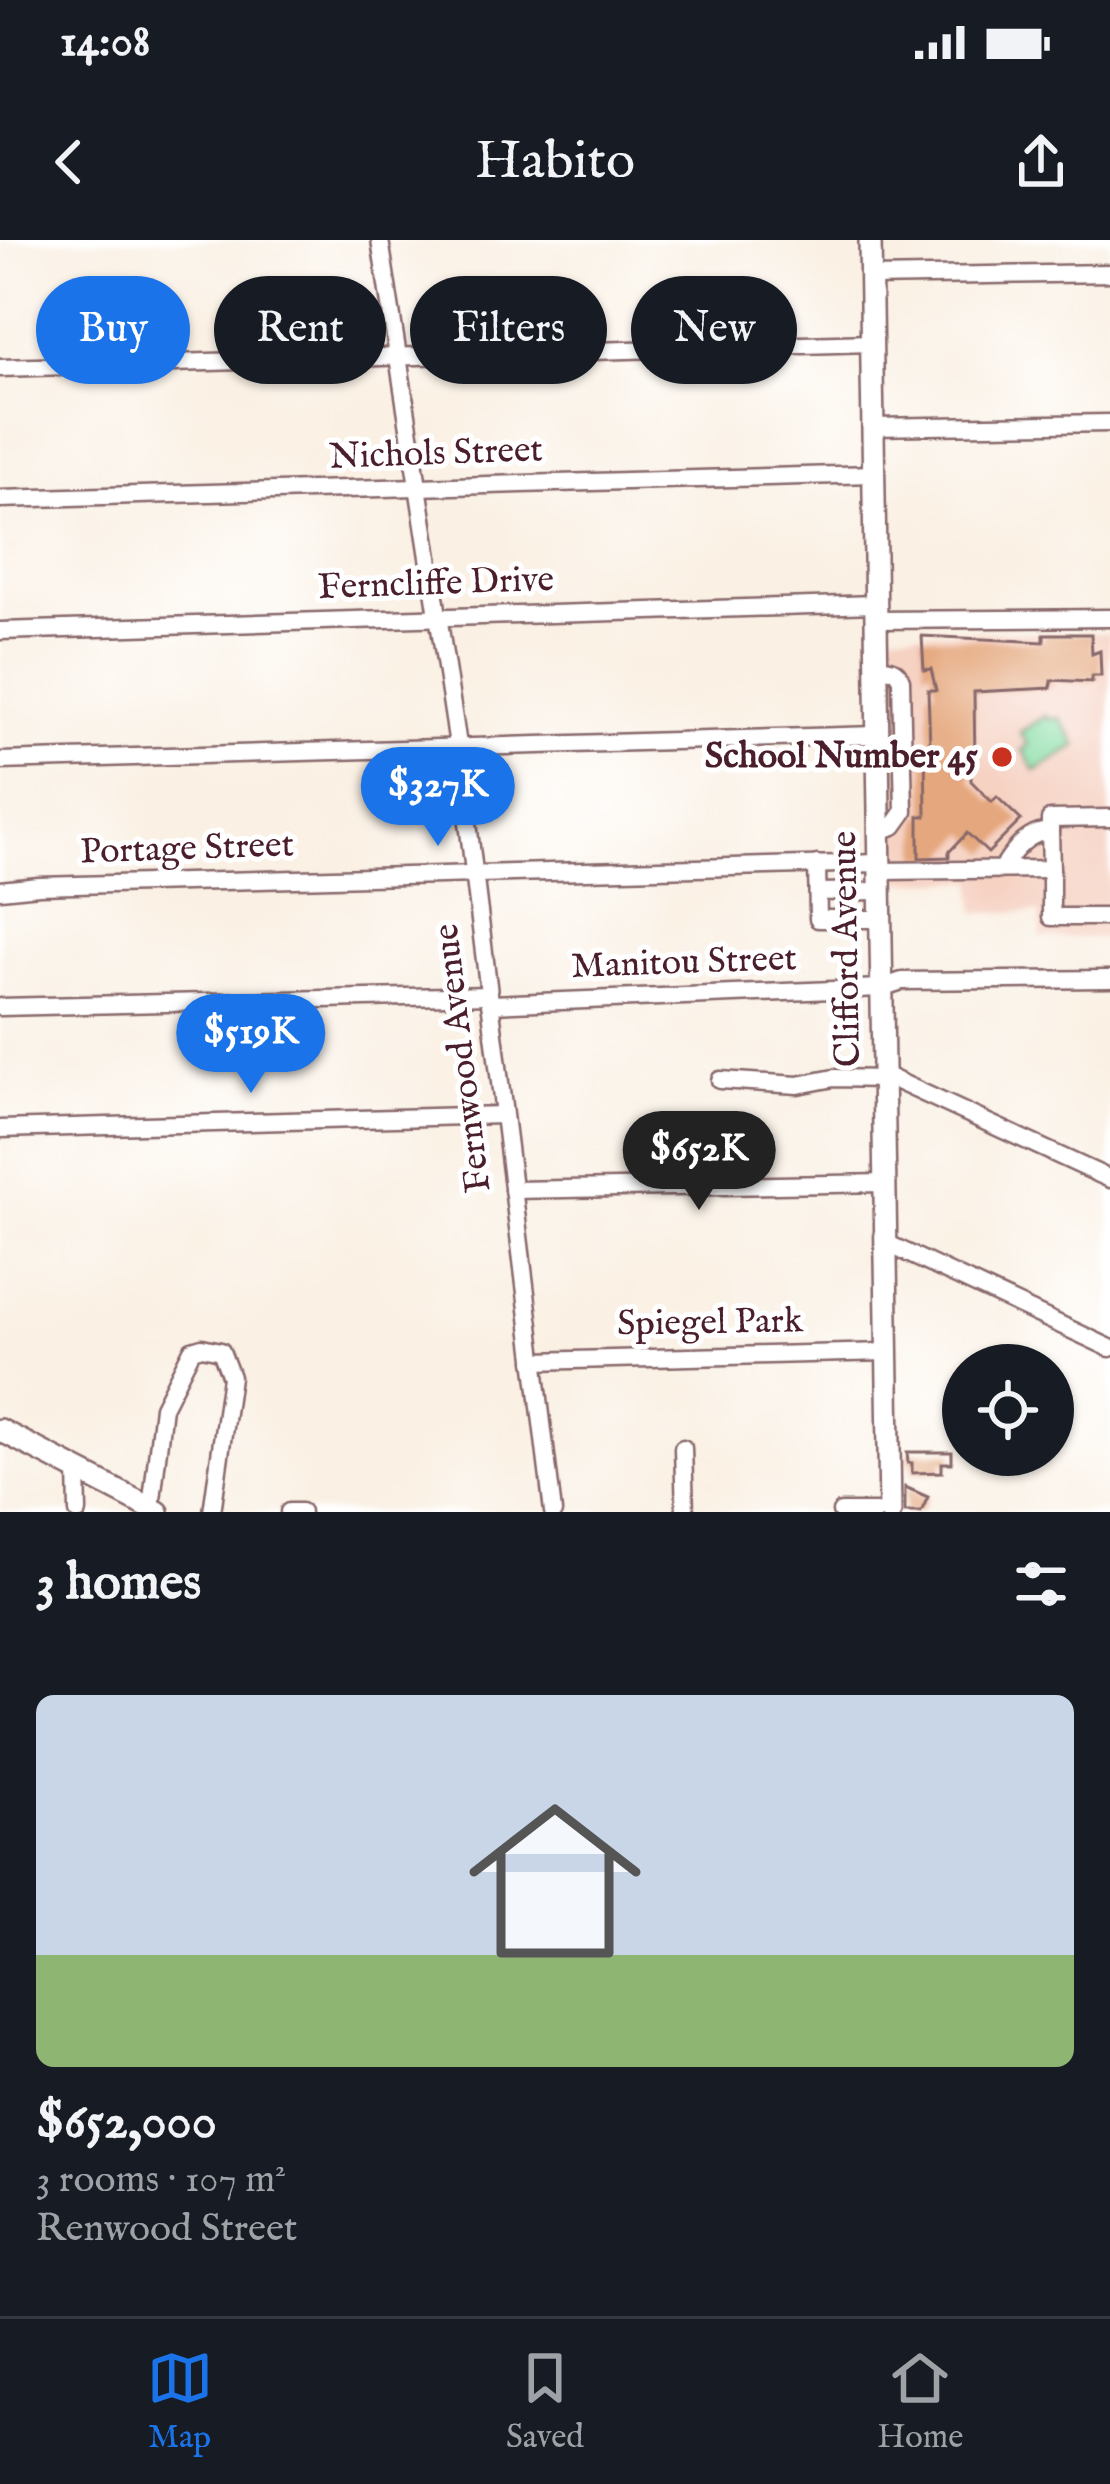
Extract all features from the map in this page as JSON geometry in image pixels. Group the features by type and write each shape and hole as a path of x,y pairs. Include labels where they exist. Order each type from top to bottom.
{"main road":[{"name":"Clifford Avenue","path":"870,240 890,1512"},
{"path":"0,1430 154,1510"}],"street":[{"name":"Fernwood Avenue","path":"380,240 458,748 553,1512"},
{"path":"871,277 1110,273"},
{"path":"0,368 872,343"},
{"path":"873,427 1110,423"},
{"name":"Nichols Street","path":"0,499 874,473"},
{"name":"Ferncliffe Drive","path":"0,631 438,617 875,612 1110,618"},
{"path":"875,668 892,668 901,680 904,812 894,826 878,831"},
{"path":"0,761 877,735"},
{"path":"1110,818 1050,819 1051,917 1110,917"},
{"path":"1012,869 1028,837 1050,832"},
{"path":"817,864 818,919 880,919"},
{"name":"Portage Street","path":"0,890 817,864 879,875"},
{"path":"818,892 879,875 1051,869"},
{"name":"Manitou Street","path":"0,1007 490,999 881,988 902,981 1110,979"},
{"path":"720,1080 798,1085 882,1077 1110,1178"},
{"path":"0,1130 503,1115"},
{"path":"513,1190 885,1183"},
{"path":"886,1243 1110,1348"},
{"path":"154,1510 163,1407 192,1350 215,1348 221,1351 231,1377 212,1512"},
{"name":"Spiegel Park","path":"534,1361 887,1352"},
{"path":"683,1448 686,1512"},
{"path":"77,1469 78,1512"},
{"path":"289,1512 301,1512"},
{"path":"841,1512 876,1512"}],"shaded area":[{"name":"School Number 45","path":"890,632 1110,633 1110,938 1041,938 1039,912 975,913 974,881 896,882"}],"green space":[{"path":"1046,716 1060,718 1077,746 1035,771 1022,749 1028,745 1020,732"}],"building":[{"path":"1044,634 1091,634 1092,654 1100,651 1101,676 1092,676 1092,682 1051,680 1051,688 974,692 971,781 992,802 997,797 1021,820 988,853 967,833 949,857 919,858 919,816 926,816 925,746 930,746 928,690 936,690 931,669 924,670 922,636 1044,642"},
{"path":"907,1452 942,1452 942,1472 912,1473 912,1463 908,1463"},
{"path":"905,1487 928,1497 921,1512 905,1512"}],"place":[{"name":"School Number 45","path":"1002,757"}]}
